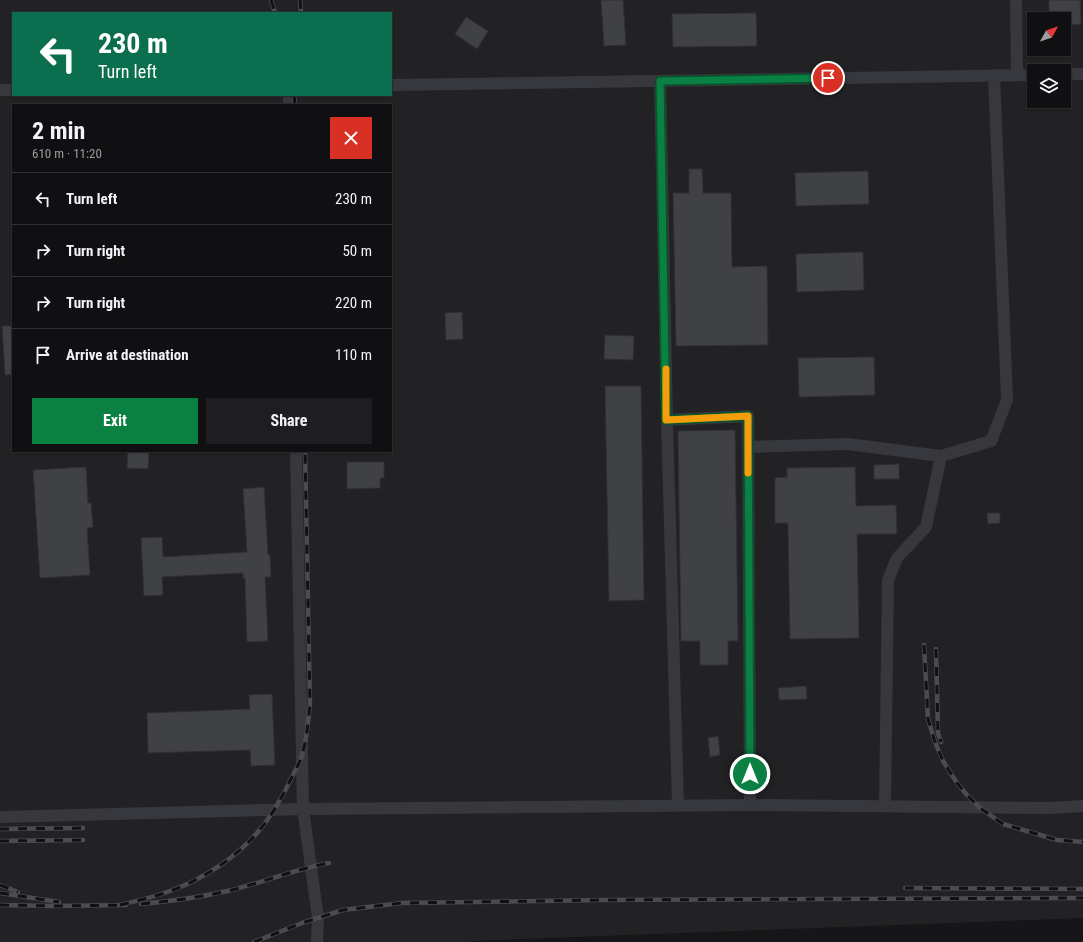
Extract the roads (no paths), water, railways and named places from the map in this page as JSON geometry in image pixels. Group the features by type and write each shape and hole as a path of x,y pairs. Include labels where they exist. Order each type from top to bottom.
{"lane":[{"path":"1016,0 1017,75"},
{"path":"392,85 1027,74"},
{"path":"1071,74 1083,74"},
{"path":"748,447 848,444 941,456 991,441 1007,400 994,75"},
{"path":"660,81 666,420 678,806"},
{"path":"0,90 12,90"},
{"path":"666,420 748,416 750,805"},
{"path":"296,452 303,809 318,918 317,942"},
{"path":"885,806 888,580 897,558 926,527 941,456"},
{"path":"0,817 303,809 750,805 1050,808 1083,806"}],"railway":[{"path":"271,0 275,12"},
{"path":"300,0 301,12"},
{"path":"294,96 295,104"},
{"path":"120,905 158,895 183,886 208,873 232,857 253,838 269,818 286,789 300,759 304,749 310,704 305,452"},
{"path":"924,645 928,719 943,761 957,783 980,808 1003,824 1057,840 1083,842"},
{"path":"936,649 938,733 941,742"},
{"path":"0,829 83,828"},
{"path":"0,841 83,840"},
{"path":"141,904 187,898 244,887 329,863"},
{"path":"0,885 18,892"},
{"path":"905,888 1083,889"},
{"path":"0,893 59,902"},
{"path":"254,942 302,923 343,910 402,903 604,900 1083,898"},
{"path":"0,905 126,905"}]}
